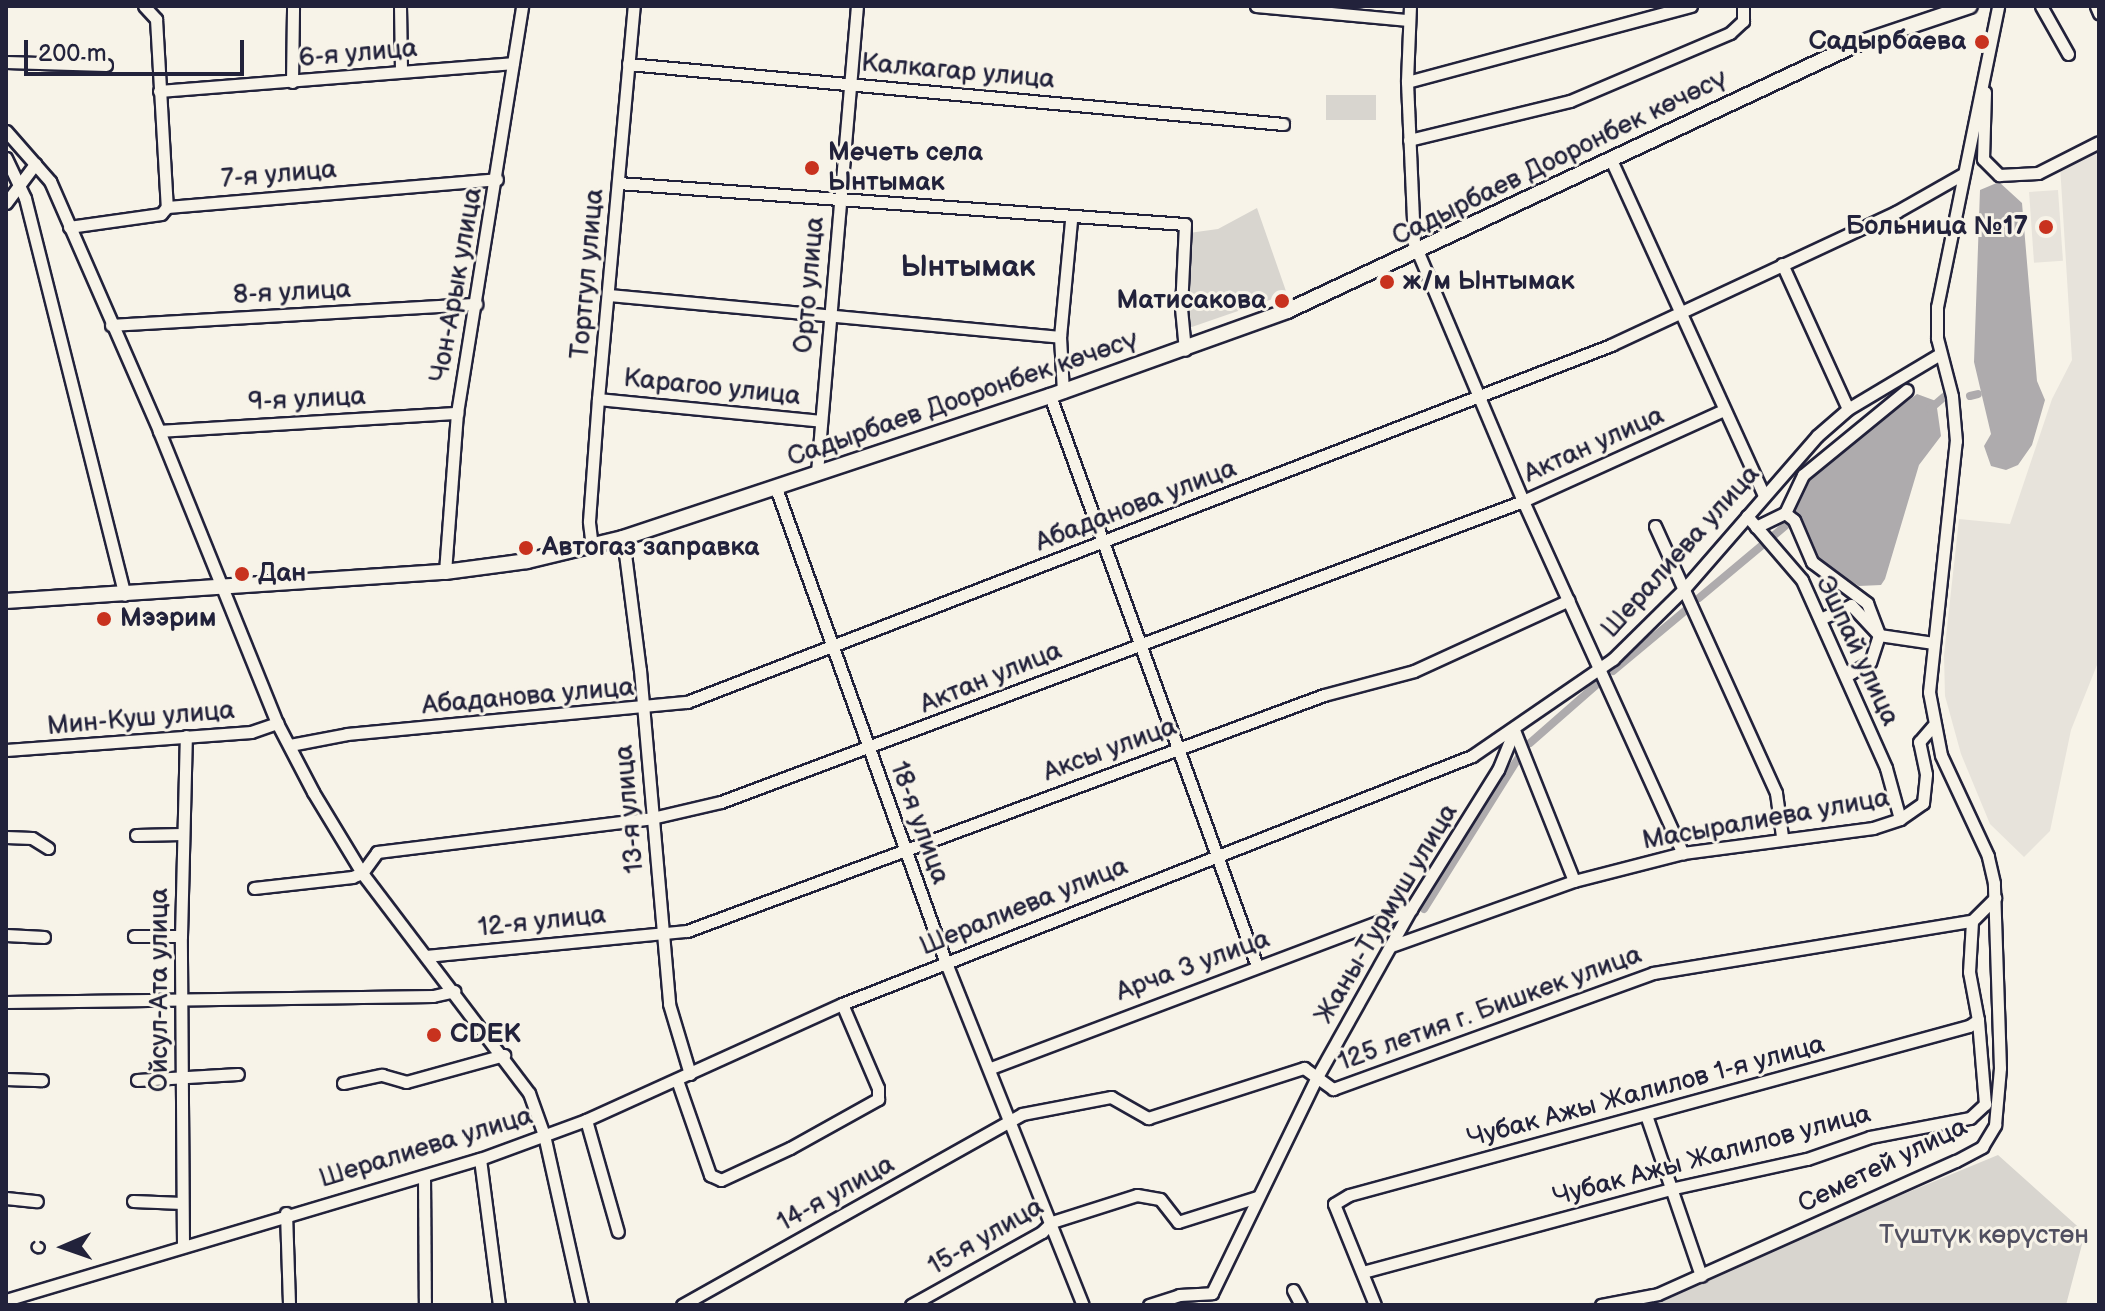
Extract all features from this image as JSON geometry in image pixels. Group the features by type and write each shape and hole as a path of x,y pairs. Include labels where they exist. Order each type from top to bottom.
{"main road":[{"name":"Садырбаев Дооронбек көчөсү","path":"6,601 445,572 592,547 623,538 1185,350 1418,253 1857,44 1970,6"}],"street":[{"path":"144,6 156,19 167,207"},
{"path":"292,82 293,6"},
{"path":"400,6 401,71"},
{"name":"Чон-Арык улица","path":"445,572 457,413 497,179 522,6"},
{"name":"Тортгул улица","path":"592,547 589,521 598,399 634,6"},
{"name":"Орто улица","path":"817,472 857,6"},
{"path":"1256,6 1408,20"},
{"path":"1410,6 1407,82 1418,253 1523,501 1602,668 1683,853"},
{"path":"1407,82 1691,6"},
{"path":"1409,140 1570,101 1730,33 1743,21 1743,6"},
{"path":"1933,726 1929,692 1956,441 1952,396 1940,354 1937,307 1961,175 1985,79 1998,6"},
{"path":"2041,6 2068,54"},
{"path":"2096,6 2099,13"},
{"path":"6,62 106,65"},
{"name":"6-я улица","path":"159,91 513,63"},
{"name":"Калкагар улица","path":"628,64 1283,124"},
{"path":"1985,79 1983,159 1992,172 2025,177 2099,142"},
{"path":"6,131 50,181 225,587 277,723 362,873 504,1055 529,1093 544,1135 582,1305"},
{"path":"6,158 19,180 125,595"},
{"path":"1612,162 1764,495"},
{"path":"6,203 19,180 35,164"},
{"name":"Абаданова улица","path":"290,745 347,734 643,710 687,702 1478,399 1896,212 1961,175"},
{"name":"7-я улица","path":"69,227 161,214 167,207 497,179"},
{"path":"618,183 779,192 839,203 1071,220 1185,224 1185,350"},
{"path":"1071,220 1057,394 1102,543 1257,966"},
{"path":"1782,264 1848,409"},
{"path":"609,295 1060,337"},
{"name":"8-я улица","path":"111,325 476,304"},
{"name":"Шералиева улица","path":"6,1300 286,1213 480,1159 586,1120 842,1004 1422,779 1514,730 1602,668 1684,589 1764,495 1848,409 1940,354"},
{"path":"1756,527 1785,513 1803,475 1907,390"},
{"name":"Карагоо улица","path":"598,399 821,421"},
{"name":"Актан улица","path":"362,873 377,852 652,818 721,802 1523,501 1724,410"},
{"name":"9-я улица","path":"159,431 457,413"},
{"name":"18-я улица","path":"776,488 946,963 991,1068 1083,1305"},
{"path":"1785,513 1794,520 1812,562 1867,603 1879,635 1870,662 1851,673 1843,670"},
{"name":"Эшпай улица","path":"1747,516 1802,580 1886,768 1900,819"},
{"path":"1655,526 1776,793 1782,836"},
{"name":"13-я улица","path":"623,538 643,710 669,1004 690,1074"},
{"name":"Аксы улица","path":"662,931 696,928 1324,695 1414,671 1569,600"},
{"path":"1820,619 1851,605 1879,635 1933,643"},
{"name":"Мин-Куш улица","path":"6,750 251,732 277,723"},
{"name":"Масыралиева улица","path":"1394,945 1574,881 1683,853 1782,836 1873,828 1900,819 1923,803 1926,774 1919,742 1933,726"},
{"name":"Семетей улица","path":"1601,1305 1647,1298 1701,1276 1956,1161 1986,1142 2000,1102 1994,883 1988,856 1955,789 1933,726"},
{"path":"1514,730 1574,881"},
{"name":"Жаны-Турмуш улица","path":"1149,1305 1179,1295 1212,1293 1317,1077 1394,945 1411,909 1498,770 1514,730"},
{"name":"Ойсул-Ата улица","path":"183,1244 181,936 186,736"},
{"path":"136,835 182,834"},
{"path":"6,837 32,838 48,848"},
{"path":"254,888 362,873"},
{"path":"1978,1020 1968,964 1972,921 1995,898"},
{"name":"Арча 3 улица","path":"991,1068 1411,909"},
{"name":"125 летия г. Бишкек улица","path":"1011,1121 1051,1107 1111,1097 1148,1118 1304,1068 1326,1088 1340,1087 1653,973 1972,921"},
{"name":"12-я улица","path":"426,956 662,931"},
{"path":"6,935 44,937"},
{"path":"134,936 181,936"},
{"path":"6,1002 433,996 454,991"},
{"path":"677,1080 710,1175 721,1180 878,1099 842,1004"},
{"name":"Чубак Ажы Жалилов 1-я улица","path":"1375,1305 1334,1204 1349,1195 1572,1131 1646,1115 1956,1031 1978,1020"},
{"name":"Чубак Ажы Жалилов улица","path":"1363,1272 1670,1189 1781,1166 1870,1137 1980,1113 1987,1081 1978,1020"},
{"path":"343,1083 382,1075 406,1082 504,1055"},
{"path":"137,1080 238,1074"},
{"path":"6,1079 42,1080"},
{"path":"1646,1115 1701,1276"},
{"path":"586,1120 618,1232"},
{"name":"14-я улица","path":"682,1305 1011,1121"},
{"path":"480,1159 499,1305"},
{"path":"424,1176 425,1305"},
{"name":"15-я улица","path":"911,1305 1042,1232 1052,1222 1137,1195 1160,1199 1178,1222 1257,1197"},
{"path":"6,1198 37,1201"},
{"path":"133,1201 182,1203"},
{"path":"286,1213 289,1305"},
{"path":"1293,1290 1301,1305"}],"shaded area":[{"path":"2099,152 2099,660 2071,730 2050,831 2024,857 1990,824 1961,754 1945,696 1944,655 1959,519 2010,524 2052,399 2072,360 2060,165"},
{"path":"1999,182 2022,203 2037,381 2045,400 2032,445 2018,465 2006,470 1991,466 1984,446 1991,434 1974,362 1980,190"},
{"name":"Больница №17","path":"2058,190 2063,261 2034,263 2029,192"},
{"path":"1917,394 1936,401 1941,436 1919,465 1885,579 1881,585 1859,586 1817,562 1791,509 1794,496 1837,454"}],"green space":[{"path":"1326,95 1376,95 1376,120 1326,120"},
{"path":"1257,208 1287,294 1186,329 1189,233 1218,229"},
{"name":"Түштүк көрүстөн","path":"1998,1155 2085,1233 2066,1305 1575,1305 1669,1291"}],"waterway":[{"path":"1970,396 1978,394"},
{"path":"1930,409 1944,397"},
{"path":"1699,598 1791,521"},
{"path":"1613,671 1686,610"},
{"path":"1530,743 1602,680"},
{"path":"1424,909 1519,757"}],"place":[{"name":"Садырбаева","path":"1982,42"},
{"name":"Мечеть села Ынтымак","path":"812,168"},
{"name":"Больница №17","path":"2046,227"},
{"name":"ж/м Ынтымак","path":"1387,282"},
{"name":"Матисакова","path":"1282,301"},
{"name":"Автогаз заправка","path":"526,548"},
{"name":"Дан","path":"242,574"},
{"name":"Мээрим","path":"104,619"},
{"name":"CDEK","path":"434,1035"}],"district":[{"name":"Ынтымак","path":"968,267"}]}
